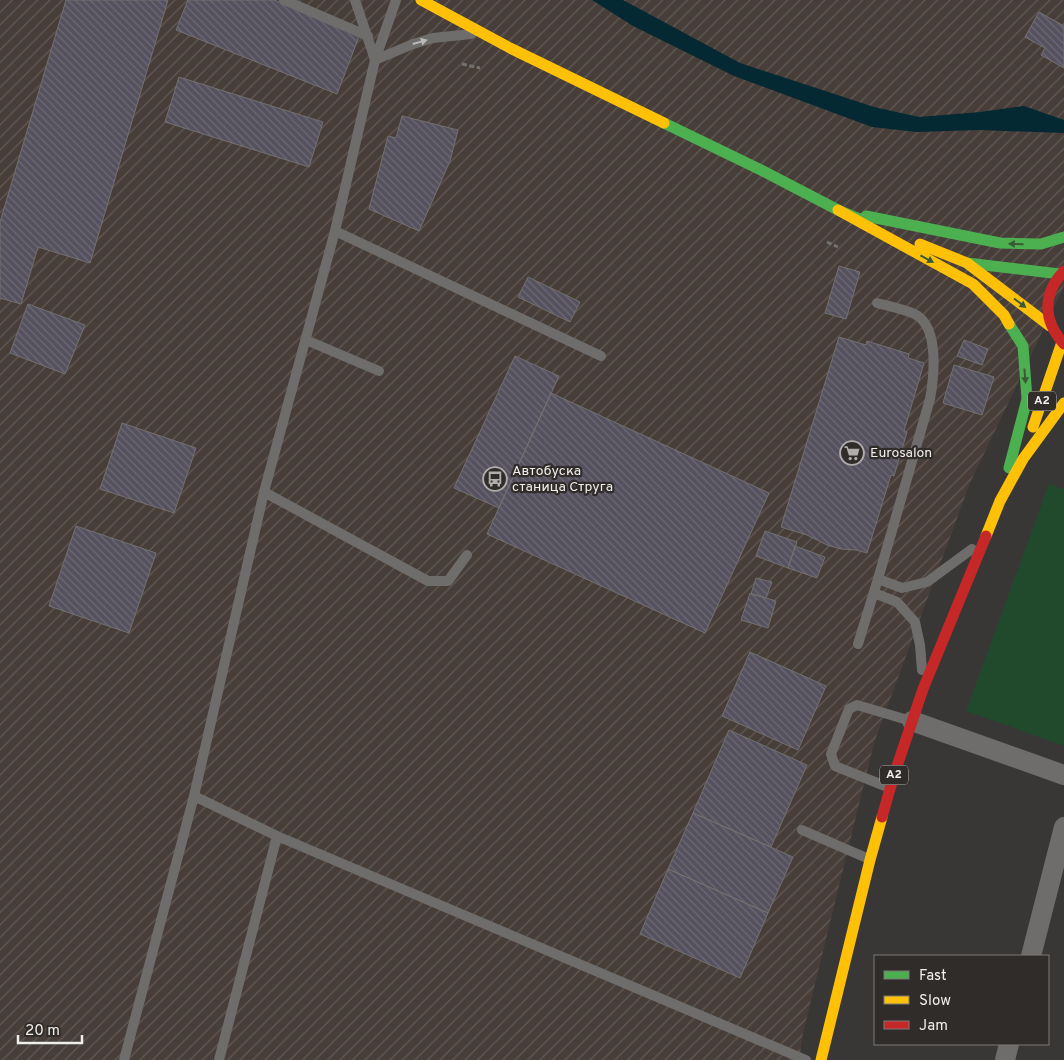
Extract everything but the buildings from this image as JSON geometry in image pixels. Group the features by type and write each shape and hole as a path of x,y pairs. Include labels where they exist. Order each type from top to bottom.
{"main road":[{"path":"421,0 510,48 761,170 973,284 1004,315 1023,346 1027,399 1000,501"},
{"path":"838,210 1000,244 1041,244 1064,237"},
{"path":"838,210 967,263 1050,326"},
{"path":"967,263 1062,272 1051,288 1047,307 1050,326"},
{"name":"A2","path":"820,1060 870,860 890,788 912,721 1000,501 1022,459 1063,343 1050,326"},
{"name":"A2","path":"1022,459 1064,403"},
{"path":"1000,501 1064,421"}],"street":[{"path":"912,721 1064,775"},
{"path":"1031,955 1064,827"},
{"path":"1004,1060 1009,1045"}],"lane":[{"path":"284,0 368,36"},
{"path":"355,0 375,60"},
{"path":"124,1060 194,796 264,492 335,232 375,60 396,0"},
{"path":"375,60 432,38 482,33"},
{"path":"335,232 601,356"},
{"path":"858,644 930,399 934,370 930,333 923,320 917,315 877,303"},
{"path":"306,340 379,371"},
{"path":"264,492 428,581 448,581 467,555"},
{"path":"878,579 902,588 927,582 984,541"},
{"path":"874,593 897,602 915,622 920,645 924,689"},
{"path":"890,788 835,766 831,754 849,709 857,705 912,721"},
{"path":"194,796 277,836 806,1060"},
{"path":"802,830 870,860"},
{"path":"219,1060 277,836"}],"path":[{"path":"462,64 480,68"},
{"path":"827,242 838,247"}],"shaded area":[{"path":"0,0 1064,0 1064,286 970,483 874,743 803,1033 799,1060 0,1060"}],"green space":[{"path":"1049,484 1064,489 1064,746 966,711"}],"water":[{"path":"592,0 623,0 740,63 874,107 919,117 1024,106 1064,120 1064,133 979,130 917,132 872,127 734,76 633,26"}],"traffic: fast":[{"path":"664,123 838,210 860,219"},
{"path":"866,216 1000,243 1041,244 1064,237"},
{"path":"967,263 1060,274"},
{"path":"1009,324 1023,346 1027,399 1009,468"}],"traffic: slow":[{"path":"421,0 510,48 664,123"},
{"path":"838,210 973,284 1004,315 1009,324"},
{"path":"920,244 967,263 1050,326"},
{"path":"1033,427 1062,342"},
{"path":"986,536 1000,501 1023,459 1064,403"},
{"path":"821,1060 882,817"}],"traffic: jam":[{"path":"1064,271 1052,289 1048,308 1052,326 1064,344"},
{"path":"882,817 923,689 986,536"}],"place":[{"name":"Eurosalon","path":"852,453"},
{"name":"Автобуска станица Струга","path":"495,479"}]}
